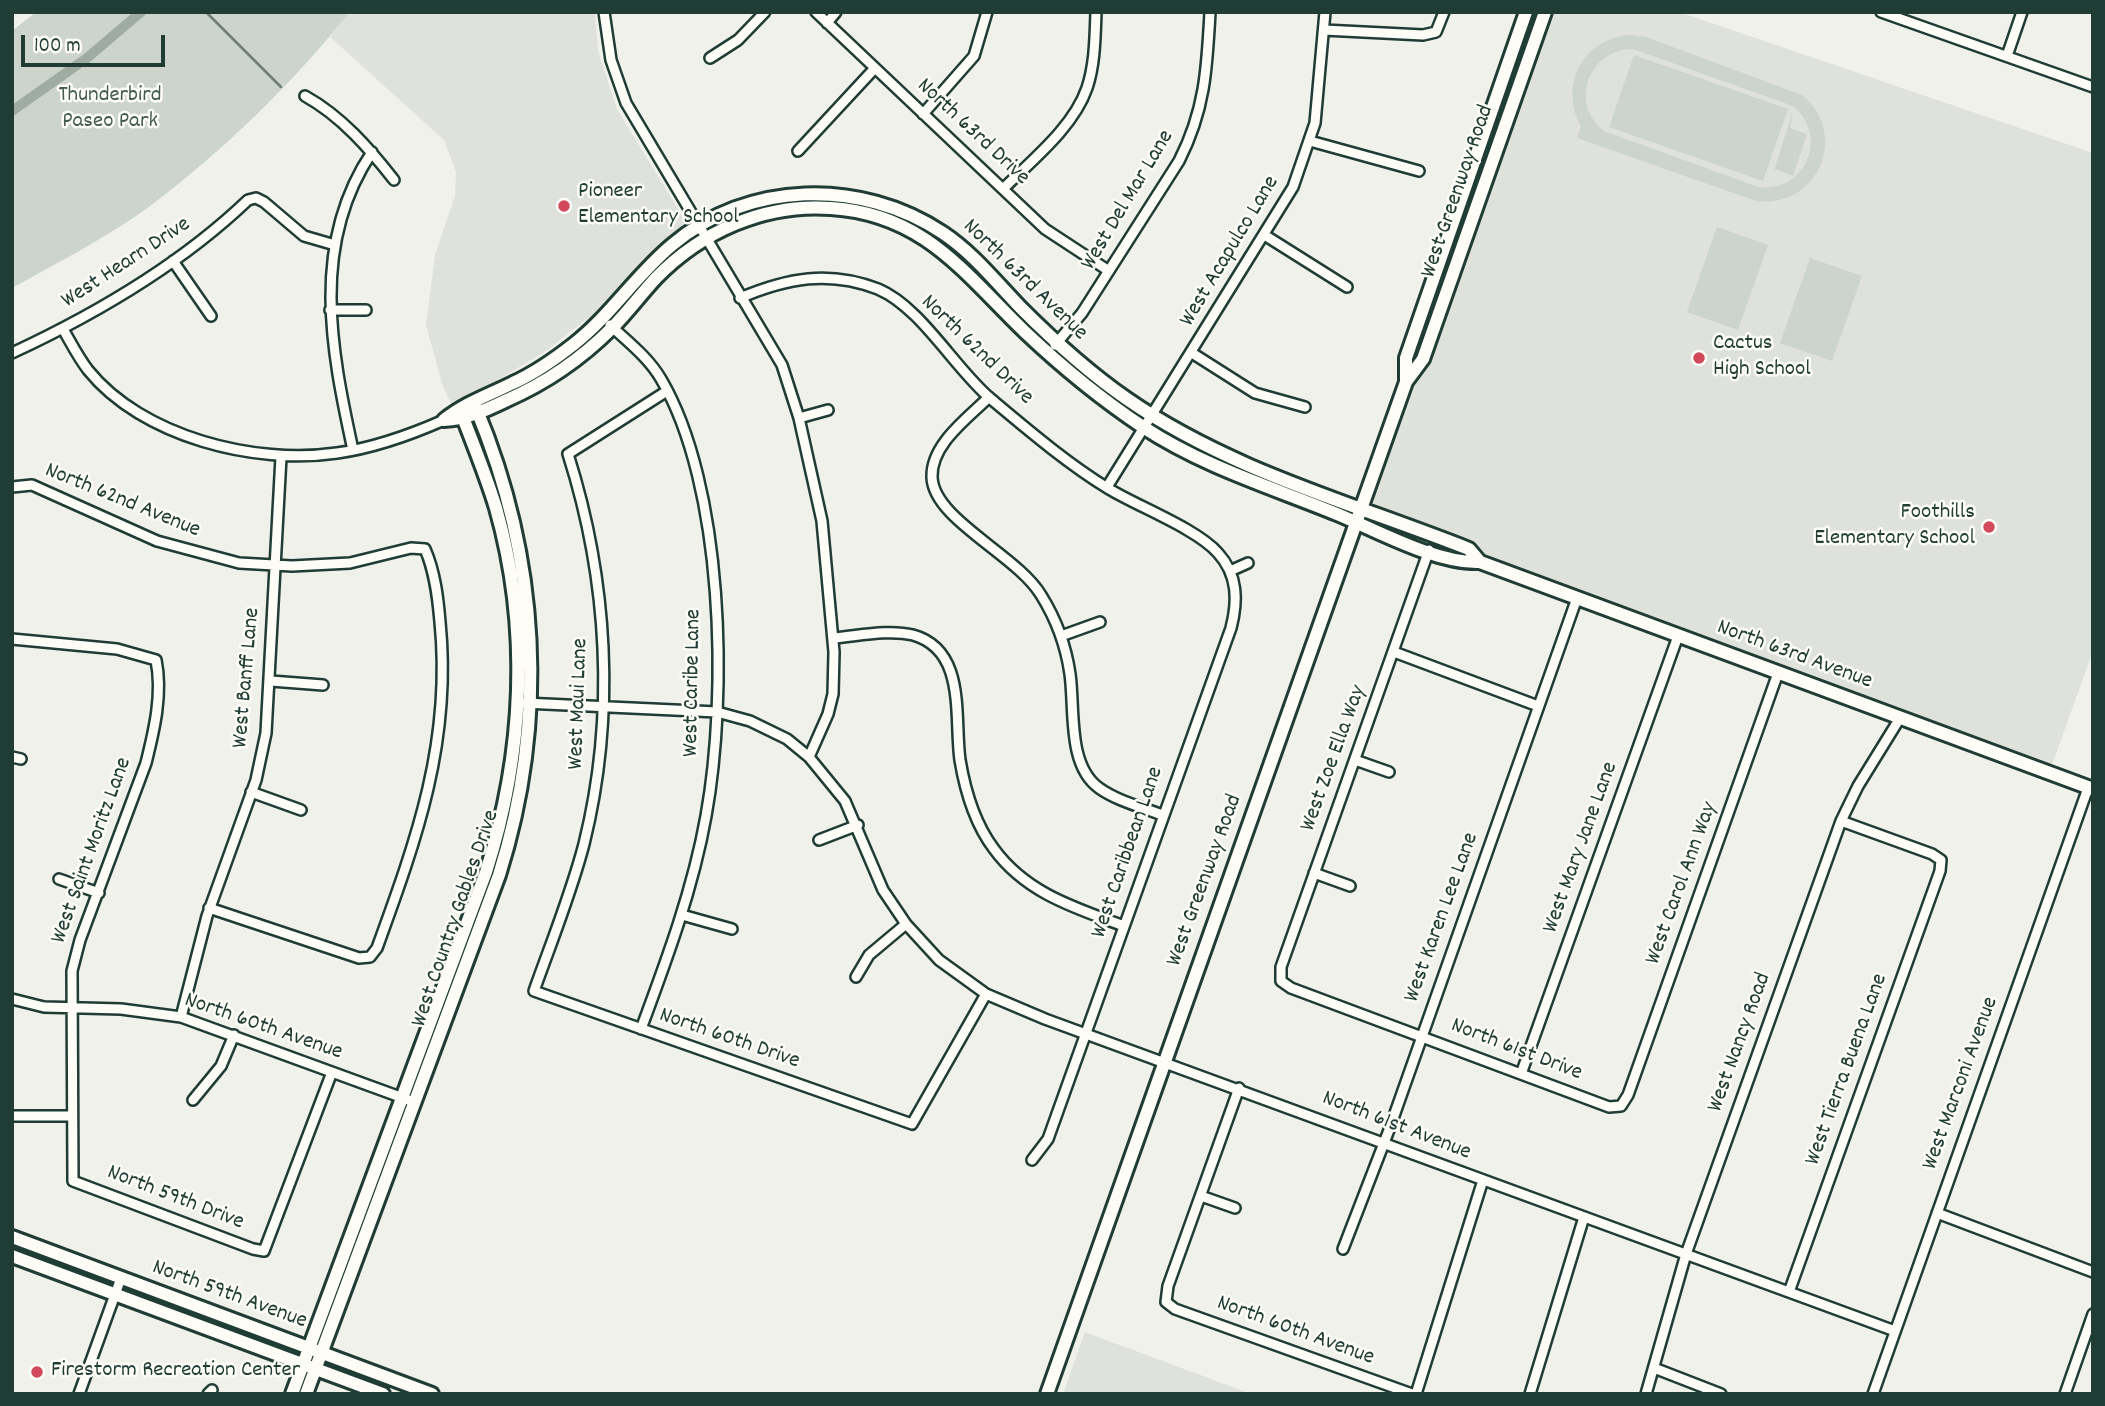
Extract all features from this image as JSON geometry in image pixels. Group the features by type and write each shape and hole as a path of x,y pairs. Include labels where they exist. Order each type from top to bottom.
{"street":[{"path":"604,12 611,60 626,103 782,365 799,418 822,521 833,638 833,694 823,730 809,757"},
{"path":"710,58 738,40 765,12"},
{"name":"North 63rd Drive","path":"816,12 1045,229 1109,271"},
{"path":"827,23 836,12"},
{"path":"923,114 974,56 986,12"},
{"path":"1003,189 1056,134 1081,102 1092,69 1096,12"},
{"name":"West Del Mar Lane","path":"1053,348 1082,313 1179,162 1192,135 1206,79 1210,12"},
{"name":"West Acapulco Lane","path":"1107,488 1266,236 1293,187 1310,141 1321,79 1325,12"},
{"path":"1324,30 1423,35 1436,32 1444,12"},
{"name":"West Greenway Road","path":"1406,382 1406,358 1526,12"},
{"name":"West Greenway Road","path":"1046,1394 1406,382 1423,359 1545,12"},
{"path":"1881,12 1901,15 2093,87"},
{"path":"2007,56 2022,12"},
{"path":"798,151 875,68"},
{"path":"305,96 320,105 372,152 394,180"},
{"path":"1310,141 1419,171"},
{"path":"353,450 336,372 330,310 335,245 351,191 372,152"},
{"path":"1473,163 1487,175"},
{"name":"North 63rd Avenue","path":"63,329 89,370 134,408 179,433 241,452 281,457 353,450 405,436 462,413 536,371 608,323 662,263 702,232 750,203 789,195 834,194 885,205 921,220 954,241 1053,348 1144,428 1232,475 1429,550 1464,562 1480,562 2091,788"},
{"name":"West Hearn Drive","path":"12,353 63,329 173,261 248,200 256,198 304,236 335,245"},
{"path":"1266,236 1347,287"},
{"path":"173,261 211,316"},
{"name":"North 62nd Drive","path":"740,298 772,285 819,276 850,279 882,291 911,313 989,397 1107,488 1199,537 1218,553 1230,571"},
{"path":"330,310 366,310"},
{"name":"West Caribe Lane","path":"608,323 648,360 667,391 689,452 705,516 719,648 717,712 706,815 682,915 641,1029"},
{"name":"North 63rd Avenue","path":"1053,348 1152,415 1232,460 1469,549 1480,562"},
{"path":"1192,353 1255,393 1305,407"},
{"name":"West Maui Lane","path":"534,991 584,843 598,775 604,707 602,628 594,566 585,509 568,454 667,391"},
{"path":"989,397 940,449 932,477 936,496 960,523 993,546 1037,587 1061,636 1070,672 1081,768 1099,789 1162,815"},
{"name":"West Country Gables Drive","path":"292,1394 309,1367 408,1100 507,850 524,777 530,620 515,528 475,407"},
{"path":"799,418 828,410"},
{"name":"West Country Gables Drive","path":"462,413 490,488 508,562 518,624 525,703"},
{"name":"West Banff Lane","path":"181,1017 209,908 251,792 266,733 271,681 281,457"},
{"name":"North 62nd Avenue","path":"12,486 32,485 145,537 239,563 276,566 350,563 411,548 425,550 431,561 442,636 442,712 438,744 422,822 377,948 370,957 359,958 209,908"},
{"name":"West Zoe Ella Way","path":"1281,981 1282,967 1314,873 1429,550"},
{"path":"1230,571 1248,563"},
{"name":"West Caribbean Lane","path":"1032,1160 1048,1139 1231,628 1236,588 1230,571"},
{"name":"West Karen Lee Lane","path":"1343,1249 1577,598"},
{"path":"1061,636 1100,622"},
{"path":"833,638 910,635 935,648 946,659 953,674 961,760 972,807 993,849 1024,881 1046,895 1124,926"},
{"name":"West Mary Jane Lane","path":"1521,1074 1678,636"},
{"name":"West Saint Moritz Lane","path":"12,639 117,649 156,660 159,673 153,734 146,763 76,953 72,971 73,1181"},
{"path":"1394,652 1538,706"},
{"name":"West Carol Ann Way","path":"1620,1106 1628,1095 1778,673"},
{"path":"271,681 323,685"},
{"name":"North 61st Avenue","path":"525,703 717,712 771,730 809,757 841,795 858,825 866,856 883,890 906,924 939,960 986,994 1017,1009 1165,1061 1895,1331"},
{"name":"West Nancy Road","path":"1646,1394 1686,1254 1840,821 1900,718"},
{"path":"1355,760 1389,772"},
{"name":"West Marconi Avenue","path":"1872,1394 2091,788"},
{"path":"251,792 301,810"},
{"name":"West Tierra Buena Lane","path":"1789,1292 1940,871 1941,860 1840,821"},
{"path":"819,840 858,825"},
{"path":"1314,873 1350,886"},
{"path":"59,879 99,893"},
{"path":"682,915 732,929"},
{"path":"856,976 869,955 906,924"},
{"name":"North 61st Drive","path":"1281,981 1291,988 1609,1107 1620,1106"},
{"name":"North 60th Drive","path":"534,991 912,1124 986,994"},
{"name":"North 60th Avenue","path":"12,999 29,1005 121,1009 181,1017 408,1100"},
{"path":"193,1100 221,1066 234,1035"},
{"name":"North 59th Drive","path":"73,1181 253,1250 264,1251 269,1244 332,1072"},
{"path":"1235,1209 1201,1196 1238,1088"},
{"path":"12,1116 71,1116"},
{"path":"1414,1394 1483,1180"},
{"name":"North 60th Avenue","path":"1201,1196 1166,1302 1175,1309 1236,1332 1414,1394"},
{"path":"1937,1213 2093,1272"},
{"path":"1530,1394 1584,1217"},
{"name":"North 59th Avenue","path":"12,1237 432,1394"},
{"name":"North 59th Avenue","path":"12,1256 383,1394"},
{"path":"79,1394 121,1278"},
{"path":"2065,1394 2093,1314"},
{"name":"West Country Gables Drive","path":"306,1394 309,1367"},
{"path":"1654,1368 1720,1394"}],"shaded area":[{"name":"Pioneer Elementary School","path":"350,12 595,12 598,51 617,109 686,222 685,229 591,321 584,321 546,351 453,407 443,387 426,325 435,255 455,196 456,172 444,140 330,37"},
{"name":"Cactus High School","path":"1537,12 1679,12 2093,153 2093,651 2049,773 1359,516"},
{"path":"1085,1332 1251,1394 1063,1394"}],"green space":[{"name":"Thunderbird Paseo Park","path":"36,12 350,12 279,92 202,165 146,209 114,230 12,288 12,31"},
{"path":"1631,35 1646,37 1802,95 1816,111 1824,129 1825,148 1820,166 1810,181 1796,193 1778,200 1756,201 1577,138 1581,126 1572,95 1574,80 1588,54 1600,44","holes":["1633,49 1793,106 1804,119 1810,133 1811,147 1807,160 1799,172 1788,181 1775,187 1758,187 1604,131 1587,107 1586,93 1588,80 1605,58"]},
{"path":"1634,55 1788,109 1763,181 1609,127"},
{"path":"1793,111 1790,128 1807,134 1793,176 1775,169 1773,174"},
{"path":"1717,227 1768,245 1738,330 1687,312"},
{"path":"1810,258 1862,276 1832,361 1780,343"}],"waterway":[{"path":"12,111 87,58 141,12"},
{"path":"206,12 281,87"}],"place":[{"name":"Pioneer Elementary School","path":"564,206"},
{"name":"Cactus High School","path":"1699,358"},
{"name":"Foothills Elementary School","path":"1989,527"},
{"name":"Firestorm Recreation Center","path":"37,1372"}]}
